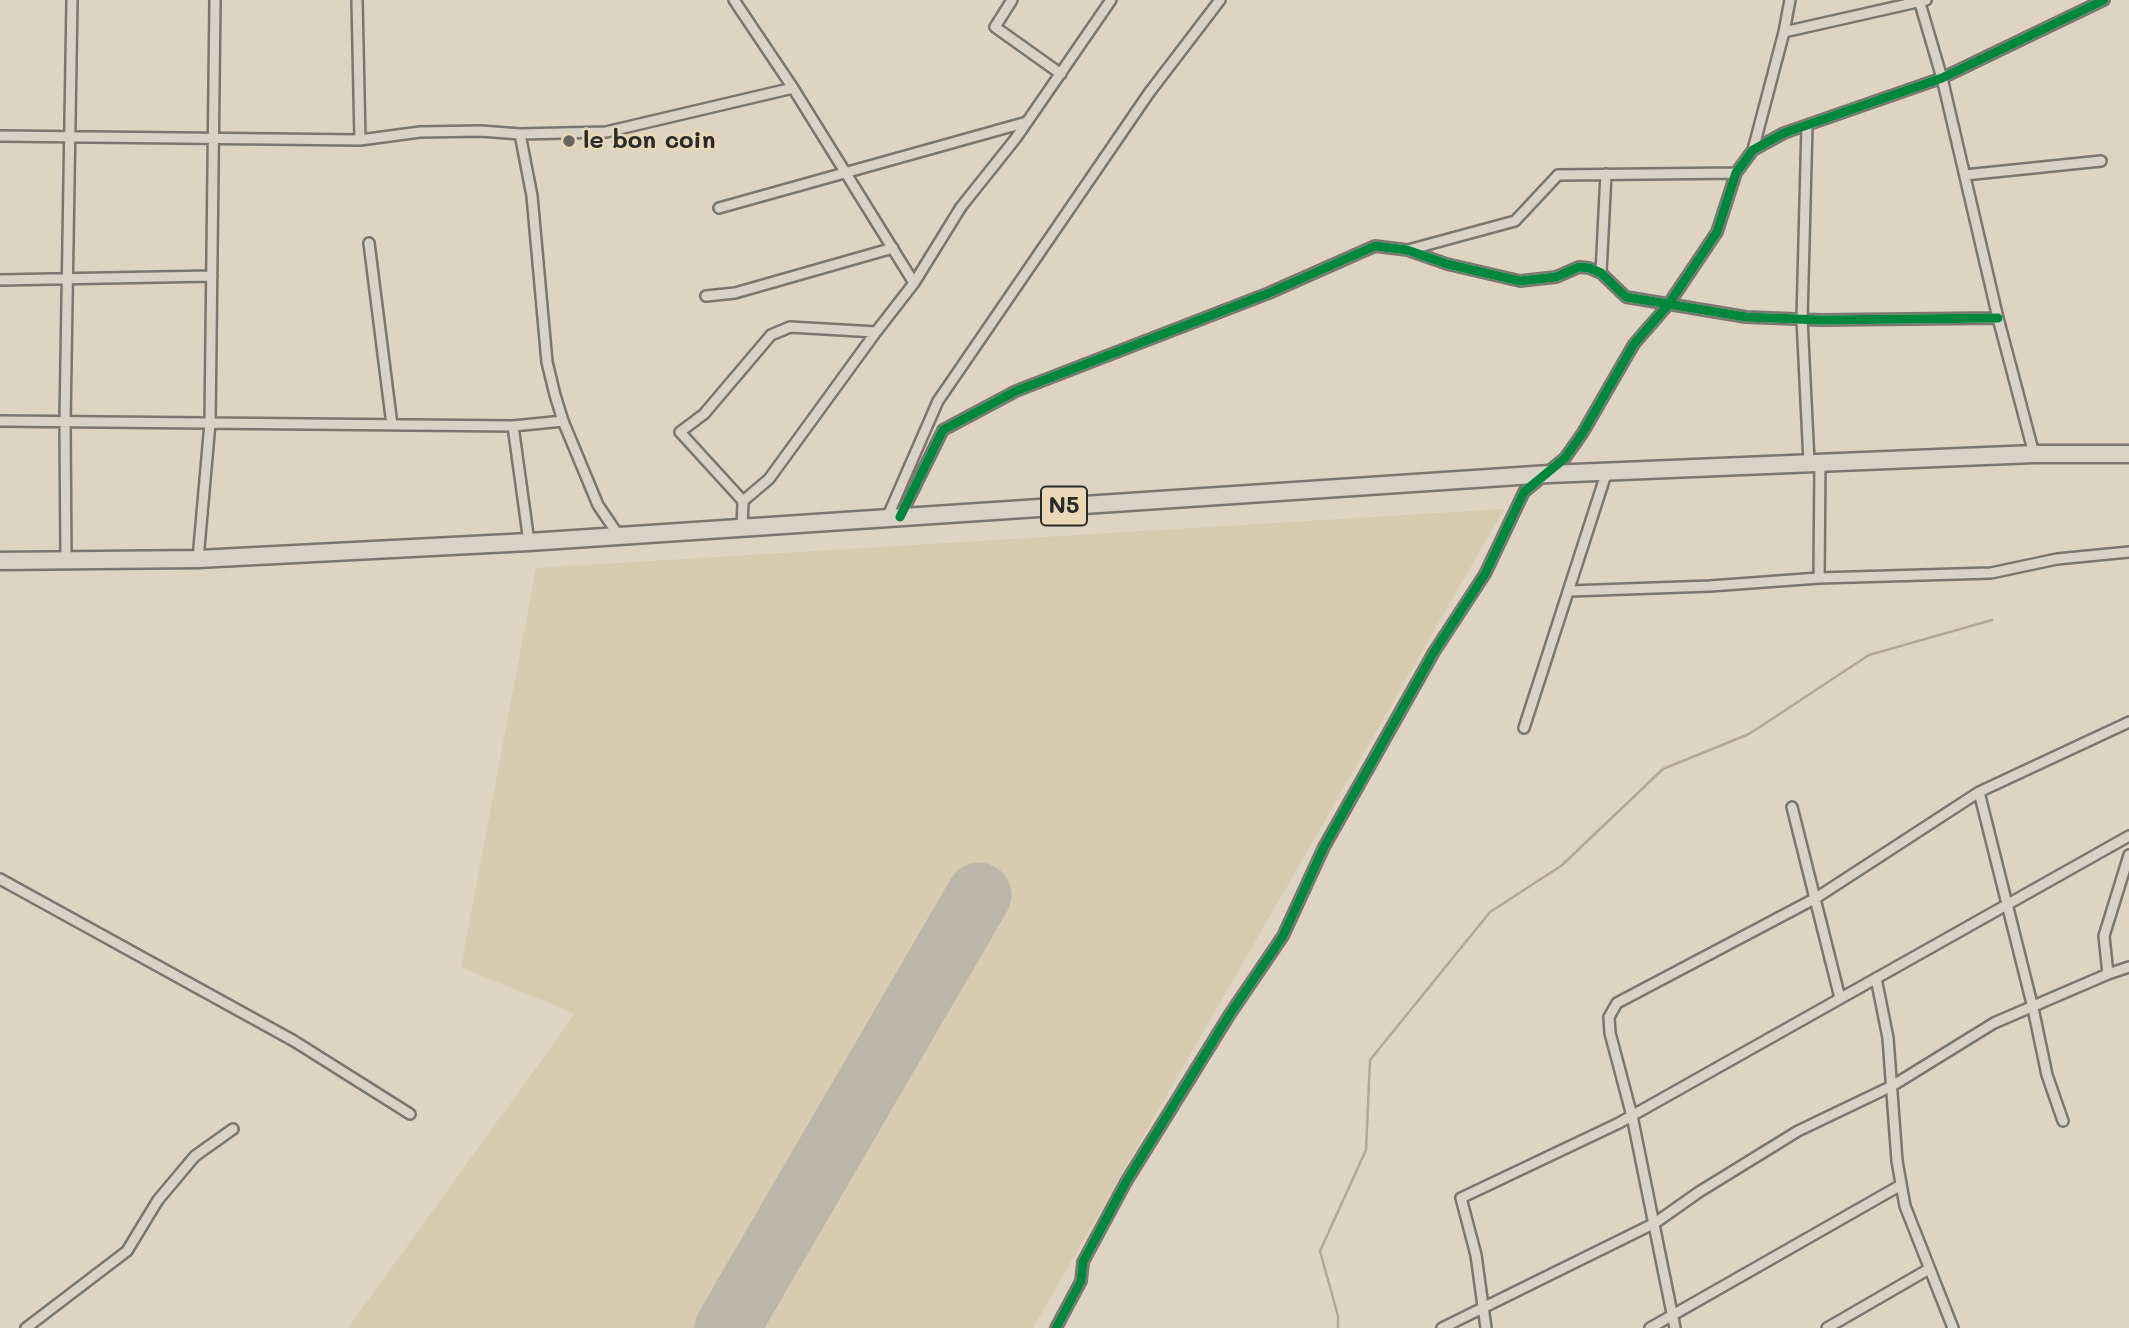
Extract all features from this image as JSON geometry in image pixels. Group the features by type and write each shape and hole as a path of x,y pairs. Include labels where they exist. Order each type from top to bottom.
{"highway":[{"name":"N5","path":"0,561 198,559 530,542 1607,471 2034,454 2129,454"}],"street":[{"path":"66,560 65,422 72,0"},
{"path":"198,559 210,423 215,0"},
{"path":"357,0 360,140"},
{"path":"734,0 793,88 914,283"},
{"path":"1012,0 995,27 1060,74"},
{"path":"743,502 769,479 914,283 961,207 1027,122 1111,0"},
{"path":"894,518 938,401 1150,93 1220,0"},
{"path":"1056,1328 1081,1281 1083,1262 1126,1181 1230,1014 1283,936 1324,847 1434,652 1485,574 1524,492 1549,474 1565,458 1582,434 1634,344 1668,306 1717,232 1736,173 1753,150 1790,0"},
{"path":"1784,32 1922,0 1998,318 2034,454"},
{"path":"1753,150 1784,133 1942,78 2104,0"},
{"path":"0,135 360,140 420,132 606,132 793,88"},
{"path":"719,208 1027,122"},
{"path":"1807,125 1802,319 1815,462 1819,578"},
{"path":"520,134 537,232 537,268 547,362 563,421 598,505 619,536"},
{"path":"1965,175 2101,160"},
{"path":"1408,250 1515,221 1558,175 1736,173"},
{"path":"1601,273 1606,174"},
{"path":"369,243 392,425"},
{"path":"894,518 943,430 1016,391 1269,293 1375,246 1408,250 1447,264 1520,281 1556,277 1578,267 1589,268 1601,273 1626,297 1746,317 1998,318"},
{"path":"706,296 736,293 893,248"},
{"path":"0,280 212,276"},
{"path":"742,528 743,502 680,432 704,414 771,335 790,327 876,332"},
{"path":"0,421 513,426 563,421"},
{"path":"513,426 530,542"},
{"path":"1524,728 1607,471"},
{"path":"1570,591 1710,586 1819,578 1991,573 2057,559 2129,552"},
{"path":"1675,1328 1632,1116 1610,1033 1609,1017 1616,1003 1816,898 1979,792 2129,722"},
{"path":"1979,792 2033,1007 2047,1075 2063,1121"},
{"path":"1792,807 1840,998"},
{"path":"1486,1328 1476,1255 1461,1198 1632,1116 2129,836"},
{"path":"2108,974 2104,936 2129,856"},
{"path":"0,879 295,1041 410,1114"},
{"path":"1441,1328 1655,1223 1699,1192 1798,1131 1892,1086 1994,1023 2129,967"},
{"path":"1876,978 1888,1038 1897,1161 1905,1206 1953,1328"},
{"path":"26,1328 127,1251 158,1200 195,1156 233,1129"},
{"path":"1650,1328 1901,1185"},
{"path":"1827,1328 1930,1269"}],"shaded area":[{"path":"1504,509 1033,1328 348,1328 575,1014 461,967 536,568"}],"waterway":[{"path":"1338,1328 1338,1316 1320,1251 1366,1150 1370,1060 1490,912 1561,866 1663,769 1749,734 1869,655 1992,620"}],"runway":[{"path":"727,1328 979,895"}],"cycle path":[{"path":"1056,1328 1081,1281 1083,1262 1126,1182 1230,1014 1283,936 1324,847 1434,652 1485,574 1524,492 1565,458 1582,434 1634,344 1668,305 1717,232 1736,173 1753,150 1784,133 1942,78 2104,0"},
{"path":"900,517 943,430 1016,391 1269,293 1375,246 1407,250 1447,264 1520,281 1556,277 1579,267 1589,268 1601,273 1626,297 1746,317 1821,320 1998,318"}],"place":[{"name":"le bon coin","path":"569,141"}]}
